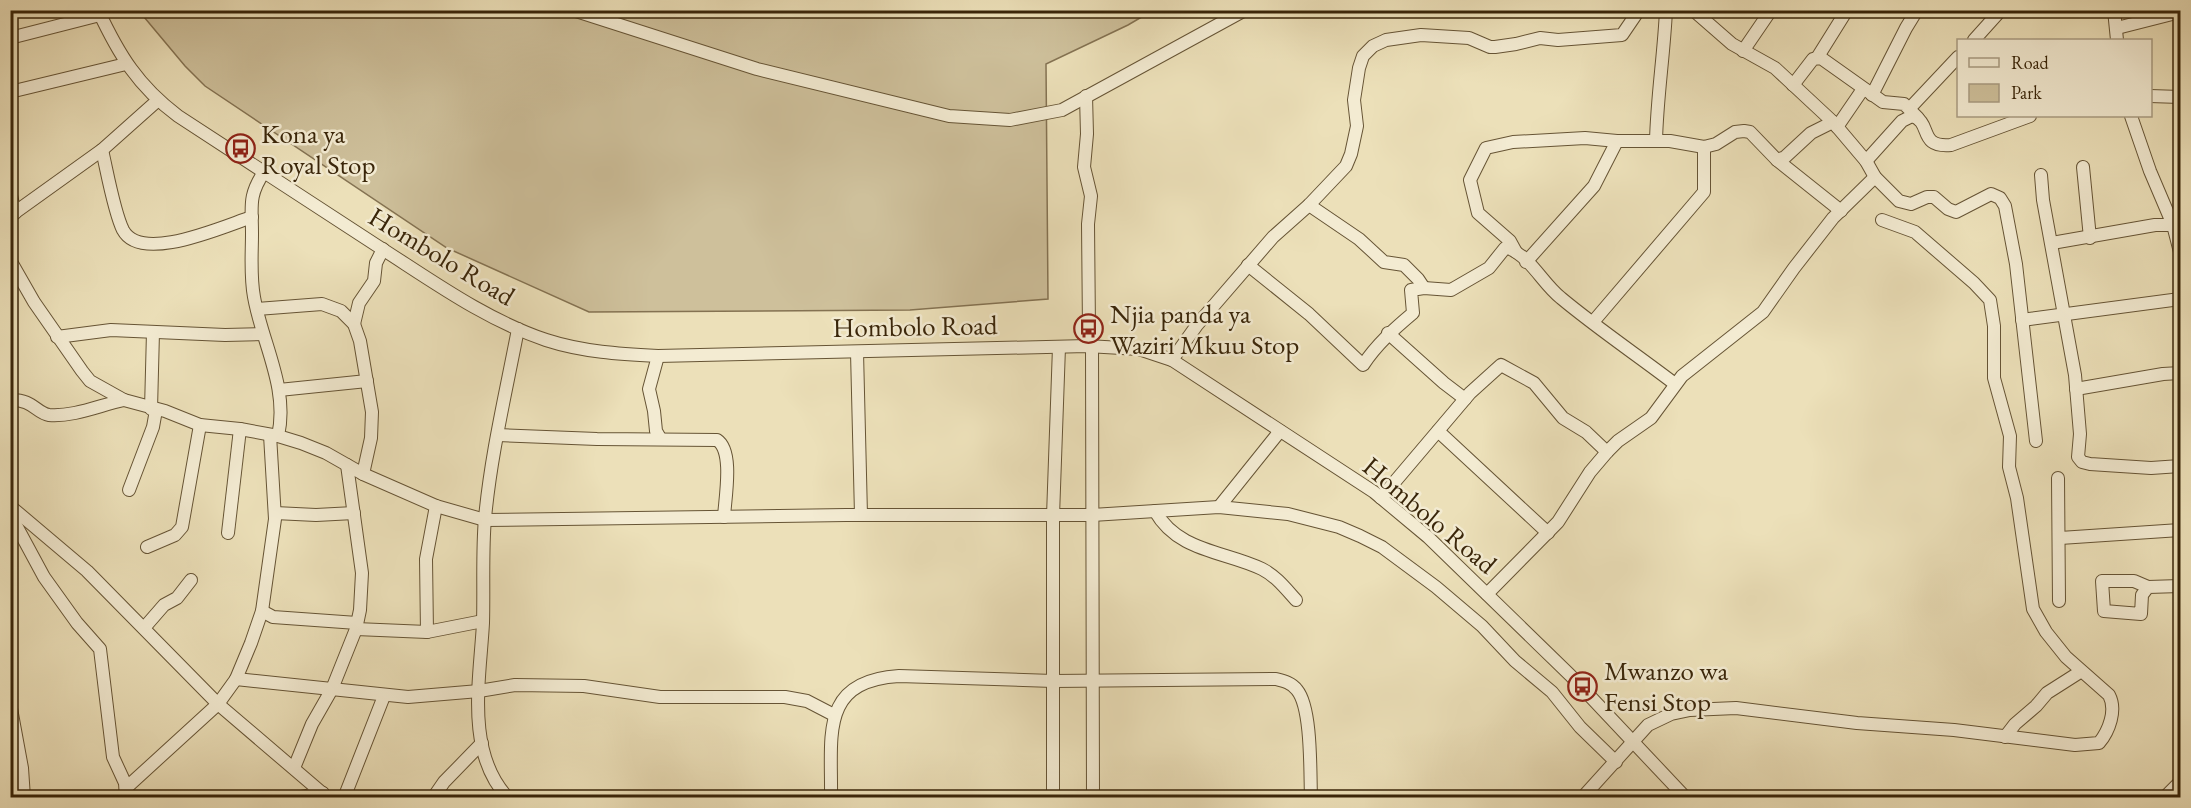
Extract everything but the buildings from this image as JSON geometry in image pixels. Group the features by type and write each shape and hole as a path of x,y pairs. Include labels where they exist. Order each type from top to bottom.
{"street":[{"path":"573,10 757,69 949,116 1010,120 1062,110 1209,32 1245,10"},
{"path":"1172,360 1197,325 1273,237 1309,205 1346,166 1357,126 1354,100 1359,68 1363,56 1373,45 1386,40 1421,34 1469,38 1490,47 1540,38 1558,40 1622,35 1639,10"},
{"path":"1656,141 1657,94 1663,56 1666,10"},
{"path":"1693,10 1723,37 1775,68 1835,124 1866,161 1875,177 1890,193 1905,204 1934,197 1948,209 1956,212 1991,194 2000,198 2005,206 2016,264 2036,441"},
{"path":"1743,51 1771,10"},
{"path":"1793,85 1817,58 1847,10"},
{"path":"1975,39 2001,10"},
{"path":"2114,10 2117,34 2181,12"},
{"path":"1776,160 1790,153 1810,133 1835,124 1868,92 1914,12"},
{"path":"10,38 99,13"},
{"name":"Hombolo Road","path":"99,13 126,64 157,100 178,116 464,301 518,329 575,348 610,354 658,356 1089,346 1139,349 1172,360 1381,498 1428,537 1570,675 1686,798"},
{"path":"1817,58 1828,63 1883,102 1904,104 1910,108 1923,126 1926,137 1934,144 1941,146 1951,145 2027,117"},
{"path":"1910,108 1957,59"},
{"path":"10,92 126,64"},
{"path":"1086,96 1087,134 1084,167 1091,196 1088,224 1093,798"},
{"path":"2152,96 2181,96"},
{"path":"12,205 102,150 157,100"},
{"path":"1866,161 1902,121 1911,116 1918,118"},
{"path":"2131,117 2150,171 2173,225 2181,252"},
{"path":"1516,253 1510,241 1478,213 1470,180 1486,148 1513,142 1585,138 1686,143 1704,147 1716,144 1734,132 1750,132 1776,160 1841,211"},
{"path":"1526,262 1594,186 1617,141"},
{"path":"1593,322 1704,192 1704,147"},
{"path":"102,150 124,231 136,243 174,242 252,217"},
{"path":"2083,167 2090,238"},
{"path":"10,514 44,577 77,623 100,649 113,757 126,793 218,704 236,678 262,611 275,513 274,435 281,415 279,390 252,287 251,200 255,185 264,172"},
{"path":"2042,176 2043,200 2076,389 2080,434 2078,457 2082,462 2122,466 2181,466"},
{"path":"1487,594 1558,522 1590,472 1607,452 1631,431 1651,418 1675,384 1763,312 1797,264 1841,211 1875,177"},
{"path":"1309,205 1359,239 1384,262 1404,265 1424,288"},
{"path":"1582,798 1648,725 1671,714 1690,710 1736,708 2075,745 2099,743 2106,734 2109,726 2111,700 2104,691 2080,672 2046,632 2033,609 2018,498 2009,467 2010,436 1995,378 1994,326 1990,300 1974,283 1915,232 1882,220"},
{"path":"2052,243 2155,225 2173,225"},
{"path":"1248,265 1309,314 1363,365 1388,333 1413,313 1411,290 1424,288 1451,290 1490,268 1505,248 1511,249 1558,297 1675,384"},
{"path":"354,324 358,303 374,281 376,263 383,249"},
{"path":"10,260 33,302 90,381 124,400 200,425 274,435 326,453 363,474 436,506 485,520 988,514 1053,516 1219,507 1288,514 1339,527 1382,548 1436,587 1482,626 1515,661 1552,692 1580,727 1616,762"},
{"path":"2022,320 2181,299"},
{"path":"257,309 322,304 341,311 354,324 360,341 372,424 363,474"},
{"path":"507,797 498,787 483,753 478,716 485,520 491,467 518,329"},
{"path":"57,337 111,330 225,335 263,334"},
{"path":"129,490 153,427 153,332"},
{"path":"1388,333 1443,383 1465,399"},
{"path":"1053,798 1053,516 1059,347"},
{"path":"857,352 861,515"},
{"path":"658,356 649,389 656,431 660,438"},
{"path":"1381,498 1465,399 1501,365 1534,383 1563,418 1586,432 1607,452"},
{"path":"2076,389 2181,373"},
{"path":"279,390 367,381"},
{"path":"10,400 29,403 48,415 76,412 124,400"},
{"path":"147,547 175,535 182,527 200,425"},
{"path":"228,533 240,429"},
{"path":"1438,431 1548,533"},
{"path":"1219,507 1280,432"},
{"path":"498,435 717,440 725,449 727,467 724,517"},
{"path":"294,768 312,724 332,689 357,626 362,600 362,573 347,465"},
{"path":"2058,478 2059,601"},
{"path":"427,632 426,559 436,506"},
{"path":"10,507 87,572 218,704 325,795"},
{"path":"1155,511 1166,525 1185,540 1204,550 1261,568 1272,575 1296,600"},
{"path":"275,513 316,515 354,513"},
{"path":"2060,538 2181,530"},
{"path":"144,628 164,605 177,598 191,583 191,580"},
{"path":"2148,587 2181,586"},
{"path":"262,611 273,617 427,632 483,621"},
{"path":"2005,737 2047,693 2080,672"},
{"path":"831,798 834,715 847,694 861,683 881,677 899,676 1053,681 1276,680 1292,685 1298,690 1304,704 1308,729 1311,798"},
{"path":"236,678 408,697 479,691 515,685 584,686 660,697 785,698 807,701 834,715"},
{"path":"344,798 384,696"},
{"path":"10,703 22,768 24,798"},
{"path":"433,798 444,782 482,743"},
{"path":"2164,798 2181,782"},
{"path":"296,798 325,795"}],"green space":[{"path":"139,11 1152,11 1046,64 1048,299 910,310 589,312 447,248 205,86 185,66"}],"place":[{"name":"Kona ya Royal Stop","path":"240,149"},
{"name":"Njia panda ya Waziri Mkuu Stop","path":"1089,329"},
{"name":"Mwanzo wa Fensi Stop","path":"1583,686"}]}
